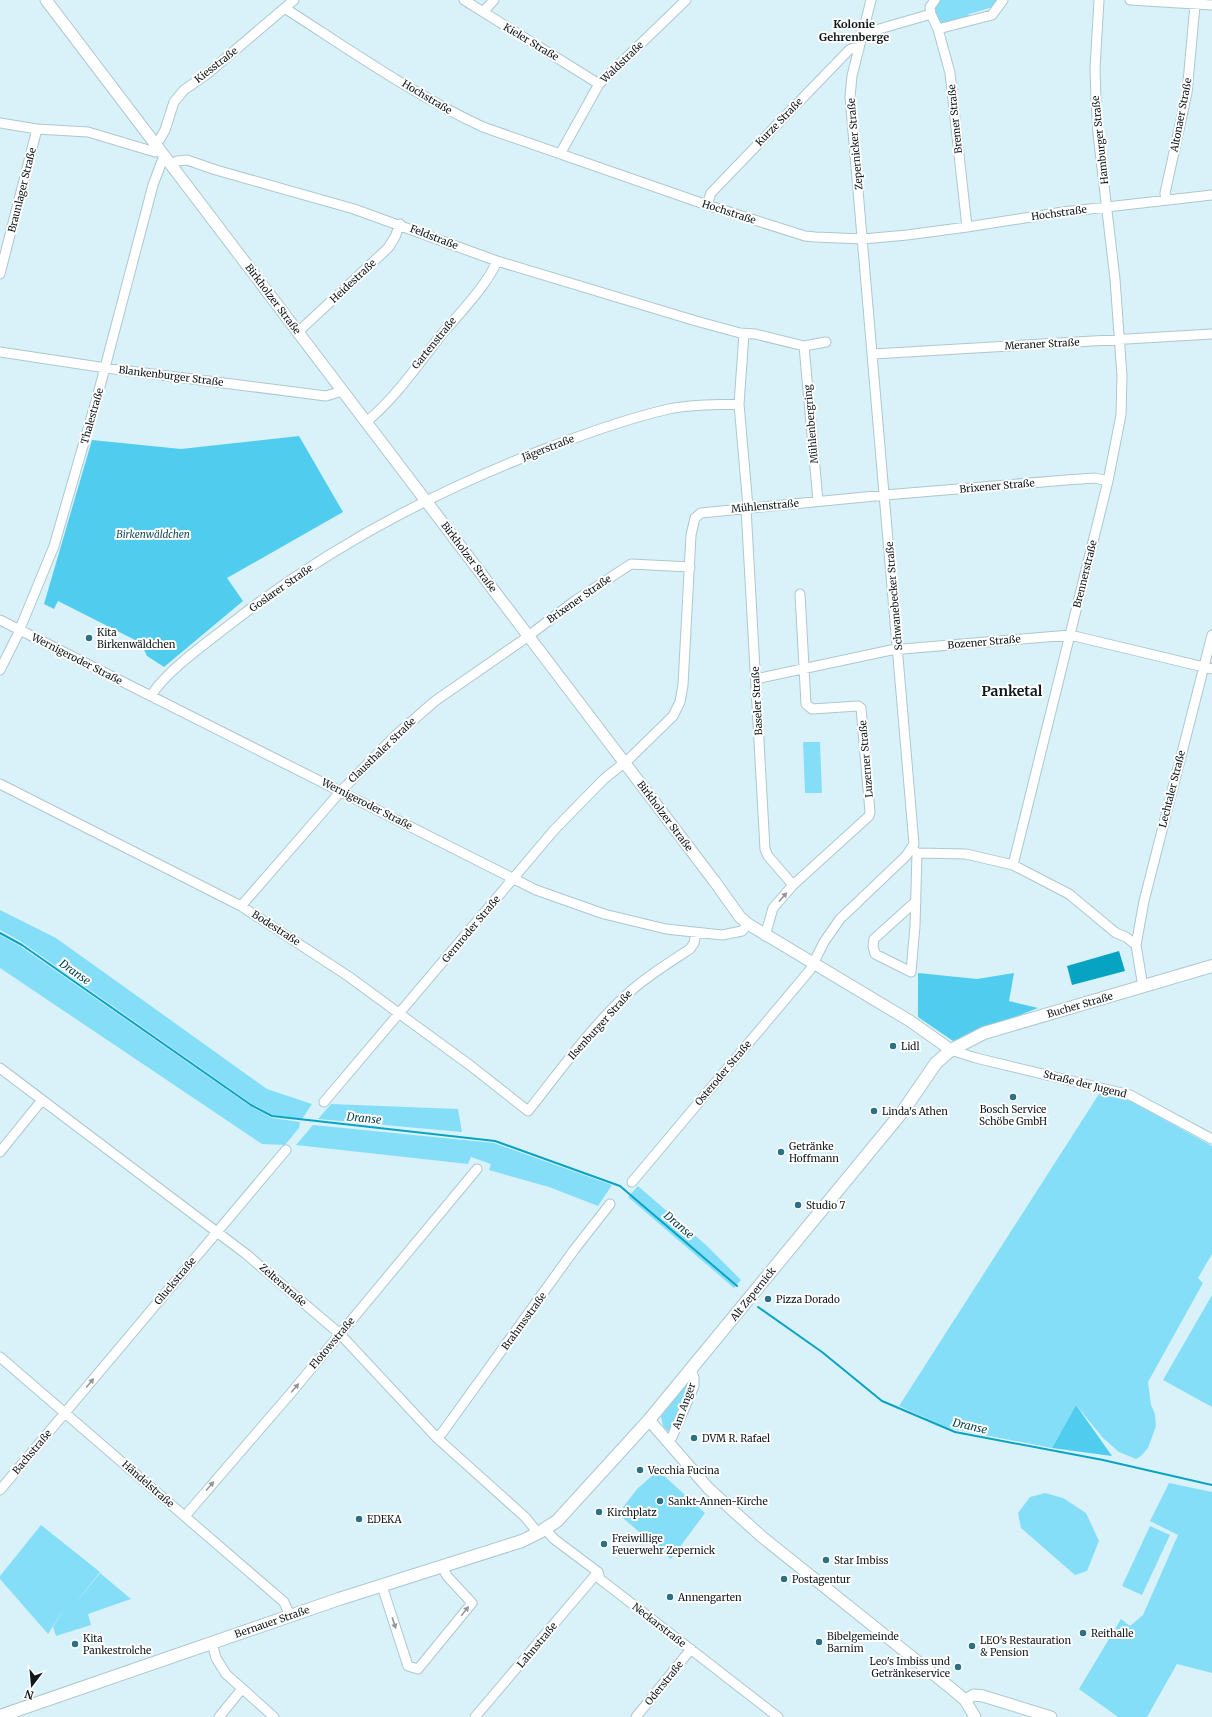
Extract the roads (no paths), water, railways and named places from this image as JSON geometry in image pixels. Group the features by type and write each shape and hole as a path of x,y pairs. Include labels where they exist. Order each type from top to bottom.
{"main road":[{"name":"Bucher Straße","path":"951,1050 984,1033 1212,966"},
{"name":"Alt Zepernick","path":"541,1531 557,1521 649,1420 903,1111 936,1063 951,1050"},
{"name":"Bernauer Straße","path":"0,1716 290,1616 442,1566 487,1553 541,1531"}],"street":[{"name":"Birkholzer Straße","path":"46,0 158,145 740,917 765,936 910,1021 951,1050"},
{"name":"Kiesstraße","path":"158,145 165,130 174,102 184,90 207,74 294,0"},
{"name":"Kieler Straße","path":"464,0 599,84"},
{"path":"483,12 494,0"},
{"name":"Waldstraße","path":"560,154 599,84 686,0"},
{"name":"Zepernicker Straße","path":"867,289 850,97 859,49 871,0"},
{"path":"863,31 869,32 931,14 930,7 934,0"},
{"path":"938,29 992,15 1003,0"},
{"name":"Hamburger Straße","path":"1099,0 1095,68 1096,100 1098,134 1115,279"},
{"path":"1130,0 1212,5"},
{"name":"Altonaer Straße","path":"1166,200 1165,193 1187,93 1195,5"},
{"name":"Hochstraße","path":"286,8 456,115 483,128 707,205 805,236 863,239 967,228 1107,206 1212,195"},
{"name":"Bremer Straße","path":"931,14 938,29 950,73 967,228"},
{"name":"Kurze Straße","path":"707,205 711,193 849,50 853,48 859,49"},
{"path":"0,123 38,129 88,132 155,152 158,145"},
{"name":"Braunlager Straße","path":"0,274 38,129"},
{"name":"Feldstraße","path":"169,161 187,160 216,170 354,209 400,224 496,260 693,321 744,334"},
{"name":"Thalestraße","path":"0,670 20,630 54,546 106,368 153,185 162,161 169,161"},
{"name":"Heidestraße","path":"298,332 388,248 395,237 400,224"},
{"name":"Gartenstraße","path":"366,422 395,391 493,271 496,260"},
{"name":"Brennerstraße","path":"1013,865 1117,445 1122,410 1122,376 1115,279"},
{"name":"Schwanebecker Straße","path":"867,289 915,839 916,901 911,972 875,954 873,946 874,939 916,901"},
{"path":"747,508 739,404 744,334 755,334 804,346 826,342"},
{"name":"Meraner Straße","path":"873,354 1212,334"},
{"name":"Mühlenbergring","path":"804,346 818,501"},
{"name":"Blankenburger Straße","path":"0,352 106,368 326,396 342,390"},
{"name":"Jägerstraße","path":"426,500 549,448 596,431 672,409 739,404"},
{"name":"Brixener Straße","path":"885,495 1095,478 1108,481"},
{"name":"Mühlenstraße","path":"624,762 673,716 680,702 692,526 696,518 701,513 712,510 885,495"},
{"name":"Goslarer Straße","path":"151,696 171,674 210,640 288,582 322,558 426,500"},
{"name":"Baseler Straße","path":"747,508 765,849 768,856 793,885"},
{"name":"Brixener Straße","path":"528,636 576,600 631,564 690,566"},
{"name":"Luzerner Straße","path":"765,936 773,908 793,885 857,828 869,816 870,812 861,708 858,706 812,709 808,707 804,694 800,594"},
{"name":"Wernigeroder Straße","path":"0,620 513,878 560,900 646,925 696,933 734,934 742,931 748,924"},
{"name":"Bozener Straße","path":"756,678 898,649 1070,635 1208,668"},
{"name":"Lechtaler Straße","path":"1143,987 1136,945 1144,901 1208,668 1212,635"},
{"name":"Clausthaler Straße","path":"241,906 341,791 395,736 435,701 528,636"},
{"name":"Gernroder Straße","path":"324,1102 513,878 574,810 624,762"},
{"name":"Bodestraße","path":"0,784 241,906 324,959 400,1013 528,1111"},
{"path":"915,851 966,854 1013,865 1069,894 1116,933 1126,937 1136,945"},
{"name":"Osteroder Straße","path":"632,1182 814,964 824,942 840,919 915,851"},
{"name":"Ilsenburger Straße","path":"528,1111 578,1048 615,1007 636,987 690,949 694,943 696,933"},
{"name":"Straße der Jugend","path":"951,1050 976,1058 1130,1095 1212,1139"},
{"name":"Zelterstraße","path":"0,1068 250,1257 340,1334 371,1365 437,1438 541,1531"},
{"path":"0,1152 42,1100"},
{"name":"Gluckstraße","path":"64,1413 286,1150"},
{"name":"Flotowstraße","path":"185,1516 340,1334 477,1169"},
{"name":"Brahmsstraße","path":"437,1438 574,1250 610,1204"},
{"name":"Händelstraße","path":"0,1357 284,1602 290,1616"},
{"name":"Am Anger","path":"668,1441 672,1437 694,1386 694,1378 691,1368"},
{"name":"Bachstraße","path":"0,1490 64,1413"},
{"path":"649,1420 712,1492 760,1536 965,1700 975,1717"},
{"name":"Neckarstraße","path":"541,1531 598,1572 600,1579 778,1717"},
{"path":"382,1586 408,1666 418,1669 472,1603 447,1576 442,1566"},
{"name":"Lahnstraße","path":"475,1717 598,1572"},
{"path":"212,1643 221,1668 241,1690 274,1717"},
{"name":"Oderstraße","path":"636,1717 692,1649"},
{"path":"219,1717 241,1690"},
{"path":"965,1700 974,1695 983,1696 1051,1717"}],"waterway":[{"name":"Dranse","path":"0,933 22,945 251,1105 272,1116 495,1141 620,1186 737,1286"},
{"name":"Dranse","path":"758,1307 822,1352 882,1401 955,1432 1103,1460 1212,1485"}],"place":[{"name":"Kita Birkenwäldchen","path":"89,638"},
{"name":"Lidl","path":"893,1046"},
{"name":"Bosch Service Schöbe GmbH","path":"1013,1097"},
{"name":"Linda's Athen","path":"874,1111"},
{"name":"Getränke Hoffmann","path":"781,1152"},
{"name":"Studio 7","path":"798,1205"},
{"name":"Pizza Dorado","path":"768,1299"},
{"name":"DVM R. Rafael","path":"694,1438"},
{"name":"Vecchia Fucina","path":"640,1470"},
{"name":"Sankt-Annen-Kirche","path":"660,1501"},
{"name":"Kirchplatz","path":"599,1512"},
{"name":"EDEKA","path":"359,1519"},
{"name":"Freiwillige Feuerwehr Zepernick","path":"604,1544"},
{"name":"Star Imbiss","path":"826,1560"},
{"name":"Postagentur","path":"784,1579"},
{"name":"Annengarten","path":"670,1597"},
{"name":"Reithalle","path":"1083,1633"},
{"name":"Bibelgemeinde Barnim","path":"819,1642"},
{"name":"Kita Pankestrolche","path":"75,1644"},
{"name":"LEO's Restauration & Pension","path":"972,1646"},
{"name":"Leo's Imbiss und Getränkeservice","path":"958,1667"}],"district":[{"name":"Kolonie Gehrenberge","path":"854,30"},
{"name":"Panketal","path":"1012,691"}],"park label":[{"name":"Birkenwäldchen","path":"153,534"}]}
